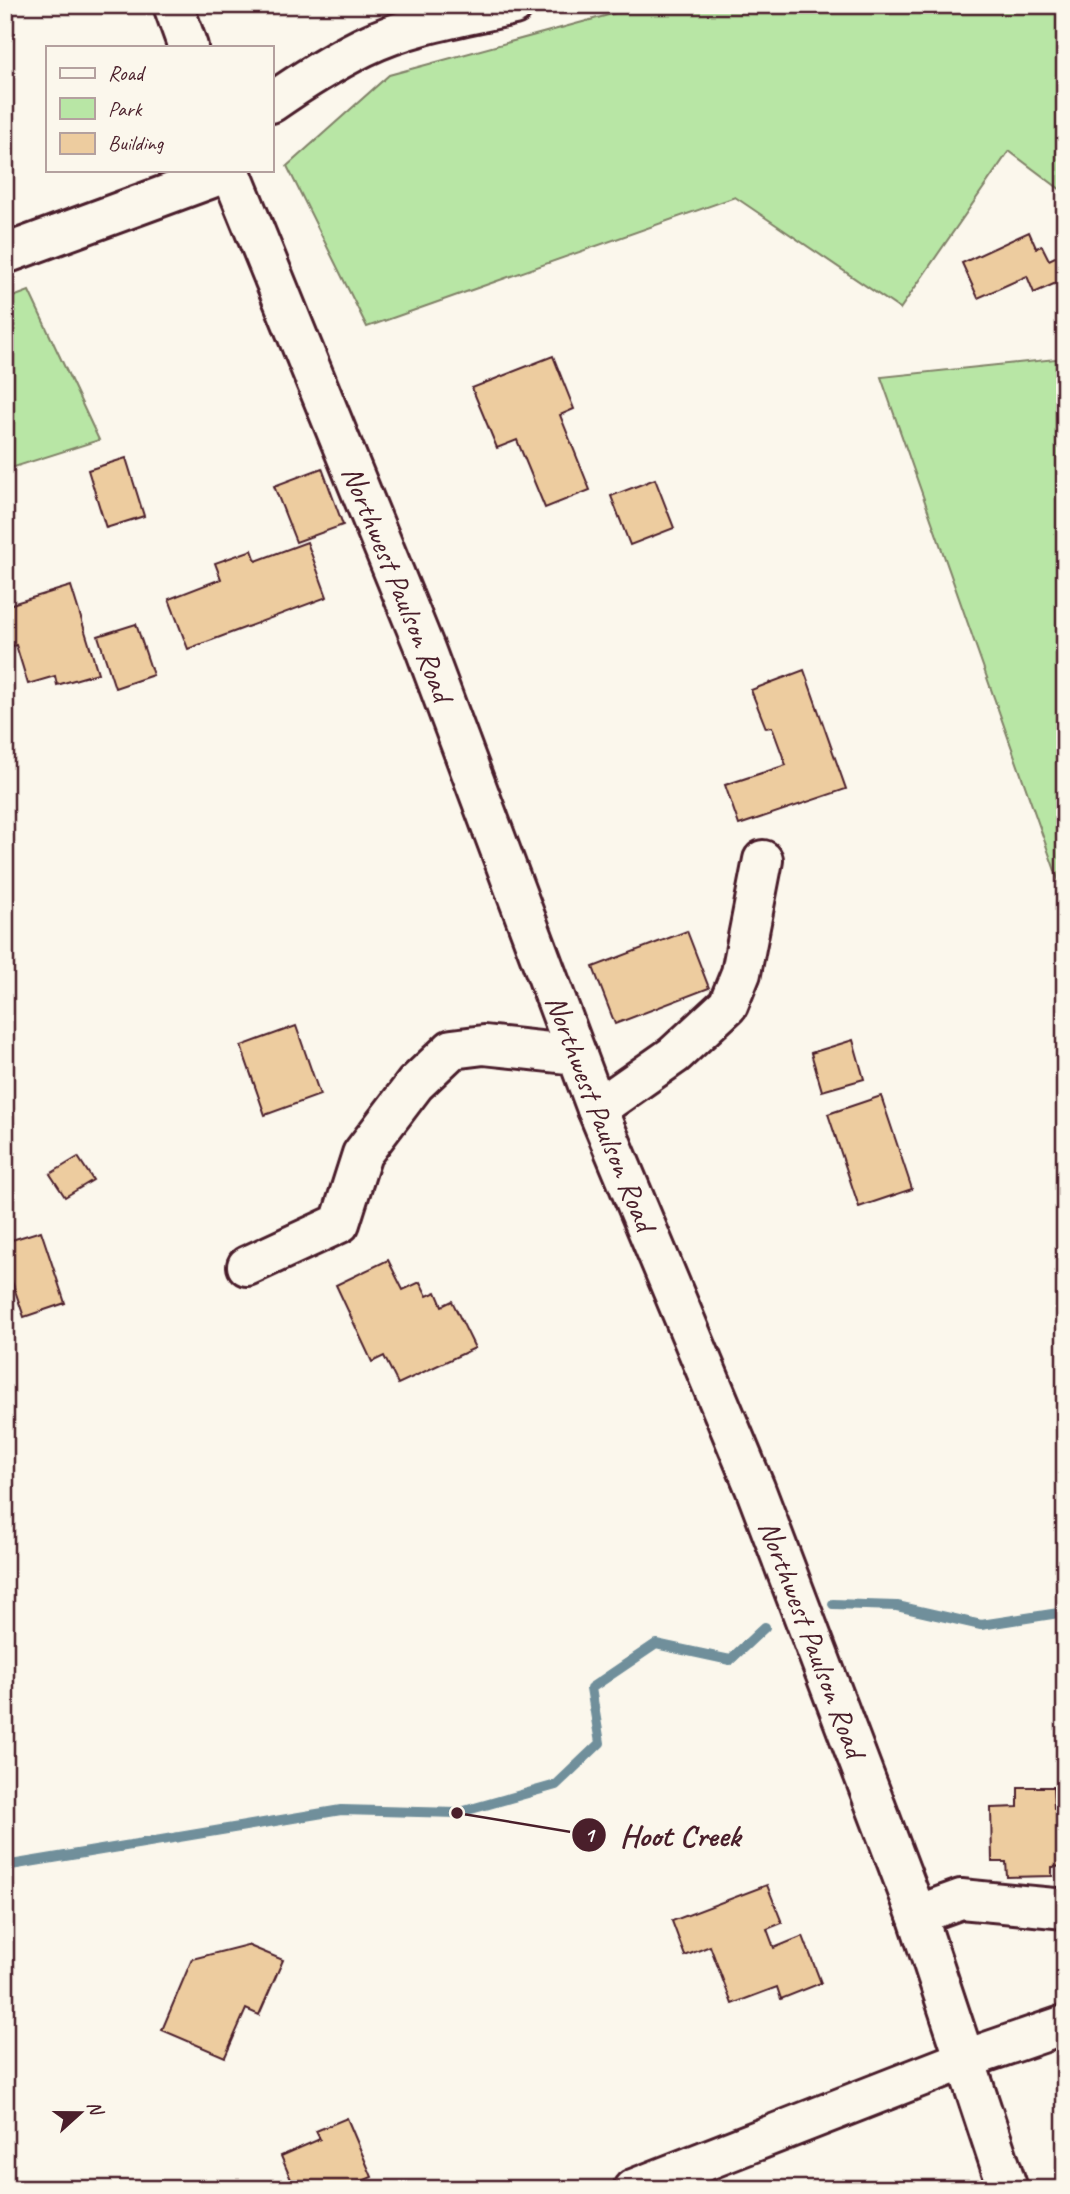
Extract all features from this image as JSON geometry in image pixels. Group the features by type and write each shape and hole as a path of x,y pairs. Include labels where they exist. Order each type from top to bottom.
{"street":[{"path":"173,5 188,46"},
{"path":"273,102 305,79 365,46 429,24 514,5"},
{"path":"5,254 226,172"},
{"name":"Northwest Paulson Road","path":"232,172 425,649 597,1109 755,1488 917,1915 1008,2189"},
{"path":"597,1109 674,1055 728,1005 741,973 763,860"},
{"path":"247,1266 340,1223 362,1154 415,1084 452,1049 484,1045 576,1055"},
{"path":"917,1915 961,1899 1065,1909"},
{"path":"633,2189 966,2059 1065,2025"}],"green space":[{"path":"645,5 1065,5 1065,193 1009,151 900,309 735,197 367,327 287,166 389,75"},
{"path":"29,291 99,440 5,470 5,300"},
{"path":"1065,358 1065,899 881,377"}],"building":[{"path":"1029,232 1036,248 1042,246 1049,260 1057,256 1065,279 1034,293 1027,276 978,298 962,263"},
{"path":"553,356 574,409 560,415 590,490 545,508 517,440 497,448 472,388"},
{"path":"126,458 144,516 106,528 88,470"},
{"path":"322,468 343,525 296,542 274,486"},
{"path":"655,479 674,528 630,545 611,496"},
{"path":"307,542 327,597 188,649 169,599 221,579 215,563 252,550 256,561"},
{"path":"71,586 98,673 57,685 55,676 28,684 16,645 5,648 5,606"},
{"path":"136,624 153,675 115,688 98,636"},
{"path":"804,670 846,789 739,825 725,785 786,765 772,727 766,728 751,690"},
{"path":"687,931 709,988 615,1024 593,967"},
{"path":"296,1026 320,1095 265,1115 241,1046"},
{"path":"853,1040 864,1079 822,1091 811,1053"},
{"path":"881,1096 912,1189 859,1207 828,1114"},
{"path":"78,1157 93,1180 65,1197 50,1174"},
{"path":"41,1231 65,1303 24,1317 5,1261 5,1242"},
{"path":"388,1260 403,1290 420,1282 427,1296 436,1292 442,1306 452,1301 475,1348 398,1384 384,1356 372,1362 336,1285"},
{"path":"1018,1787 1053,1787 1054,1809 1065,1809 1065,1866 1052,1867 1052,1876 1007,1877 1006,1862 992,1862 991,1808 1018,1807"},
{"path":"767,1885 782,1923 767,1929 774,1948 803,1936 821,1983 781,1999 777,1987 732,2004 710,1946 685,1956 672,1921"},
{"path":"247,1945 283,1960 259,2015 246,2009 225,2057 162,2030 192,1959"},
{"path":"347,2118 372,2177 343,2189 295,2189 281,2156 320,2139 316,2131"}],"waterway":[{"path":"833,1604 897,1606 981,1625 1065,1612"},
{"path":"5,1866 341,1810 457,1813 556,1785 600,1743 591,1688 656,1644 730,1660 765,1627"}],"place":[{"name":"Hoot Creek","path":"457,1813"}]}
